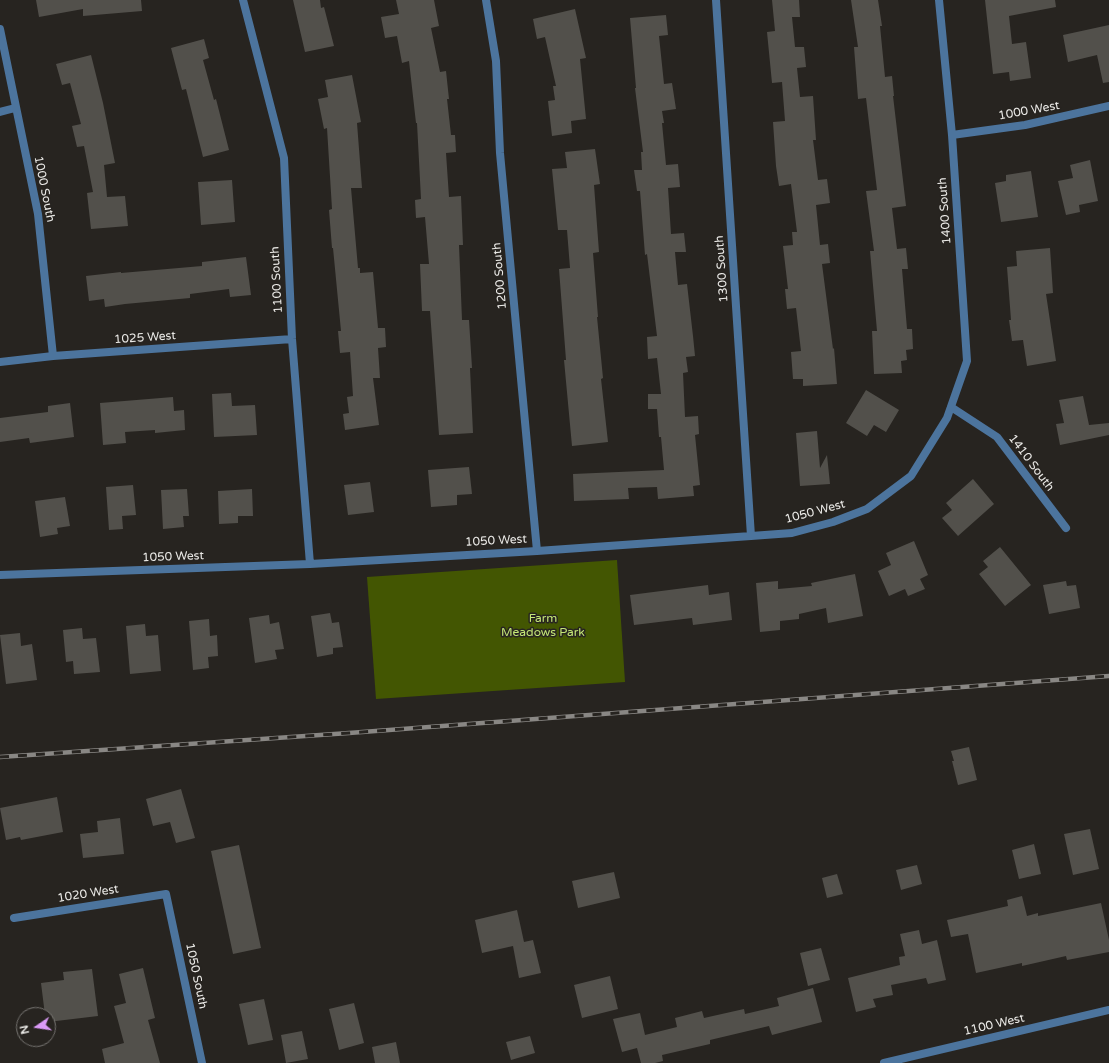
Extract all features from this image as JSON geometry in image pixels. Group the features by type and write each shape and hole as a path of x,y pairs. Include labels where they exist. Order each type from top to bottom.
{"street":[{"name":"1100 South","path":"244,0 284,158 292,339 310,564"},
{"name":"1200 South","path":"486,0 496,62 500,153 537,551"},
{"name":"1300 South","path":"716,0 751,536"},
{"name":"1400 South","path":"939,0 952,135 966,362 947,418"},
{"name":"1000 South","path":"0,29 15,108 38,214 53,356"},
{"name":"1000 West","path":"952,135 1025,125 1109,106"},
{"path":"0,112 15,108"},
{"name":"1025 West","path":"0,362 53,356 292,339"},
{"name":"1410 South","path":"951,407 997,437 1066,528"},
{"name":"1050 West","path":"0,575 310,564 537,551 792,533 833,522 867,509 910,476 947,418"},
{"name":"1020 West","path":"14,918 166,894"},
{"name":"1050 South","path":"166,894 202,1063"},
{"name":"1100 West","path":"884,1063 897,1062 1109,1010"}],"green space":[{"name":"Farm Meadows Park","path":"617,560 625,682 376,699 367,577"}],"building":[{"path":"36,0 141,0 142,11 83,16 83,9 39,17"},
{"path":"293,0 320,0 321,8 324,7 334,46 305,52"},
{"path":"396,0 434,0 439,26 431,28 440,72 446,71 451,135 455,135 456,152 446,153 449,197 461,196 463,245 459,245 462,320 469,320 472,368 470,368 473,433 439,435 430,311 422,311 420,264 429,264 425,217 416,218 415,200 421,199 417,123 409,61 402,63 397,36 385,38 381,17 399,14"},
{"path":"772,0 799,0 800,17 792,17 795,47 804,47 806,67 797,68 800,97 813,96 816,140 813,140 818,180 827,179 830,203 816,205 820,245 828,244 830,263 822,264 833,349 834,348 837,384 803,386 803,379 793,379 791,352 801,351 796,308 787,309 785,289 788,289 783,246 793,245 792,232 797,232 791,184 779,186 776,166 773,122 785,121 782,82 772,83 767,32 775,31"},
{"path":"851,0 878,0 882,26 880,26 885,77 892,76 906,206 892,208 897,249 906,248 908,269 902,269 907,329 912,329 913,349 906,350 907,360 901,361 902,373 874,374 872,331 877,331 870,251 874,251 866,191 877,190 866,98 858,99 854,47 858,47"},
{"path":"985,0 1055,0 1056,7 1009,16 1012,44 1026,42 1031,78 1010,81 1009,72 993,74"},
{"path":"575,9 586,58 580,59 586,119 571,121 572,133 552,136 548,101 555,100 553,86 556,86 545,37 537,39 533,19"},
{"path":"666,15 668,35 659,36 664,84 672,83 676,109 662,111 664,123 662,123 666,165 678,164 680,187 668,188 671,234 684,233 686,252 675,252 678,285 687,284 695,356 686,357 688,372 683,373 685,417 698,416 699,434 695,435 700,485 693,486 694,496 658,499 657,487 628,488 629,499 574,501 573,474 664,470 661,437 659,437 657,409 648,409 648,394 661,394 657,358 648,359 647,337 657,336 647,254 645,255 640,191 637,191 634,170 642,170 641,152 643,152 635,88 630,18"},
{"path":"1109,25 1109,82 1103,83 1097,55 1068,62 1063,35"},
{"path":"204,39 209,58 203,60 214,100 216,99 229,150 203,157 186,89 182,90 171,48"},
{"path":"91,55 103,103 115,163 104,165 107,197 125,196 128,226 91,229 87,193 93,192 84,146 77,147 72,126 81,124 70,83 62,85 56,64"},
{"path":"352,75 361,122 357,123 362,188 351,188 358,268 360,268 360,273 373,272 378,328 385,328 386,347 378,348 380,378 373,378 379,425 345,430 343,414 349,413 347,397 353,396 350,352 340,353 338,331 341,331 329,210 332,209 327,128 324,129 318,99 328,97 325,80"},
{"path":"595,149 600,184 594,185 599,252 593,253 603,378 601,379 608,442 572,446 564,360 566,360 559,269 570,268 567,230 558,230 552,169 567,168 565,152"},
{"path":"1090,160 1098,201 1079,205 1080,212 1066,215 1058,181 1073,178 1070,165"},
{"path":"1031,171 1038,217 1001,222 995,183 1006,181 1006,175"},
{"path":"232,180 235,222 201,225 198,182"},
{"path":"1050,248 1053,293 1046,294 1056,361 1027,366 1023,340 1012,341 1009,320 1011,320 1007,267 1017,266 1016,251"},
{"path":"246,257 251,295 230,297 229,289 190,294 190,298 105,307 104,299 89,301 86,276 202,266 202,262"},
{"path":"866,390 899,410 886,432 874,425 867,436 846,423"},
{"path":"231,393 232,406 255,405 257,435 214,437 212,394"},
{"path":"1083,396 1089,425 1109,423 1109,435 1060,445 1056,424 1064,423 1059,400"},
{"path":"173,397 174,411 184,410 185,430 155,433 155,430 125,432 126,443 103,445 100,403"},
{"path":"70,403 74,437 30,443 29,438 0,442 0,418 48,412 48,406"},
{"path":"817,431 820,468 827,455 830,484 800,486 796,433"},
{"path":"469,467 472,494 457,495 457,505 431,507 428,470"},
{"path":"973,479 994,504 958,536 942,518 952,510 946,503"},
{"path":"370,482 374,512 348,515 344,485"},
{"path":"133,485 136,515 122,516 123,529 109,530 106,487"},
{"path":"187,489 189,516 183,516 184,527 163,529 161,490"},
{"path":"252,489 253,516 238,516 238,523 219,524 218,491"},
{"path":"65,497 70,526 57,528 58,534 40,537 35,501"},
{"path":"914,541 928,575 920,579 925,589 908,596 905,589 889,596 878,571 891,565 886,553"},
{"path":"1000,547 1031,585 1005,606 979,574 988,567 983,561"},
{"path":"855,574 863,616 828,623 826,608 799,614 799,619 780,621 780,630 760,632 756,583 778,581 778,589 812,586 811,583"},
{"path":"1066,581 1067,586 1076,585 1080,608 1049,614 1043,585"},
{"path":"708,585 709,595 729,592 732,620 693,625 692,618 634,625 630,595"},
{"path":"330,613 332,623 339,622 343,647 333,648 333,654 317,657 311,616"},
{"path":"269,615 270,624 279,622 284,649 275,650 277,659 255,663 249,618"},
{"path":"209,619 210,636 217,635 218,656 208,657 209,668 193,670 189,621"},
{"path":"145,624 146,636 158,635 161,671 130,674 126,626"},
{"path":"82,628 83,639 96,638 100,672 74,674 73,661 66,662 63,630"},
{"path":"20,633 21,646 32,644 37,680 6,684 0,635"},
{"path":"969,747 977,780 958,785 951,751"},
{"path":"181,789 195,838 176,843 170,822 153,826 146,799"},
{"path":"57,797 63,832 21,840 20,837 6,840 0,808"},
{"path":"120,818 124,854 83,858 80,834 98,832 97,821"},
{"path":"1090,829 1099,869 1073,875 1064,834"},
{"path":"1034,844 1041,874 1019,879 1012,850"},
{"path":"239,845 261,948 233,954 211,851"},
{"path":"917,865 922,884 901,890 896,870"},
{"path":"614,872 620,898 578,908 572,881"},
{"path":"837,874 843,894 827,898 822,878"},
{"path":"1022,896 1027,916 1038,913 1038,916 1101,903 1109,940 1109,952 1067,960 1066,956 1022,966 1022,963 976,973 968,934 951,937 947,920 1008,906 1007,900"},
{"path":"517,910 524,942 533,940 541,973 519,978 513,946 482,953 475,920"},
{"path":"919,930 922,944 937,940 946,980 928,984 926,978 891,985 893,995 873,999 876,1007 856,1012 848,978 900,965 899,957 905,956 900,934"},
{"path":"821,948 830,980 808,986 800,953"},
{"path":"143,968 155,1018 148,1020 160,1063 105,1063 102,1049 124,1043 114,1006 126,1003 119,974"},
{"path":"92,969 98,1016 56,1021 56,1007 44,1007 41,983 64,980 63,972"},
{"path":"610,976 618,1009 582,1018 574,985"},
{"path":"813,988 822,1022 772,1035 769,1026 710,1040 710,1044 662,1055 663,1061 655,1063 641,1063 637,1048 622,1052 613,1019 640,1013 645,1035 677,1027 675,1018 702,1011 704,1018 744,1009 745,1014 779,1006 777,998"},
{"path":"264,999 273,1040 248,1045 239,1004"},
{"path":"354,1003 364,1043 339,1050 329,1009"},
{"path":"302,1031 308,1059 286,1063 281,1035"},
{"path":"530,1036 535,1053 511,1060 506,1042"},
{"path":"396,1042 400,1063 375,1063 372,1047"}],"railway":[{"path":"0,757 349,733 1109,676"}]}
